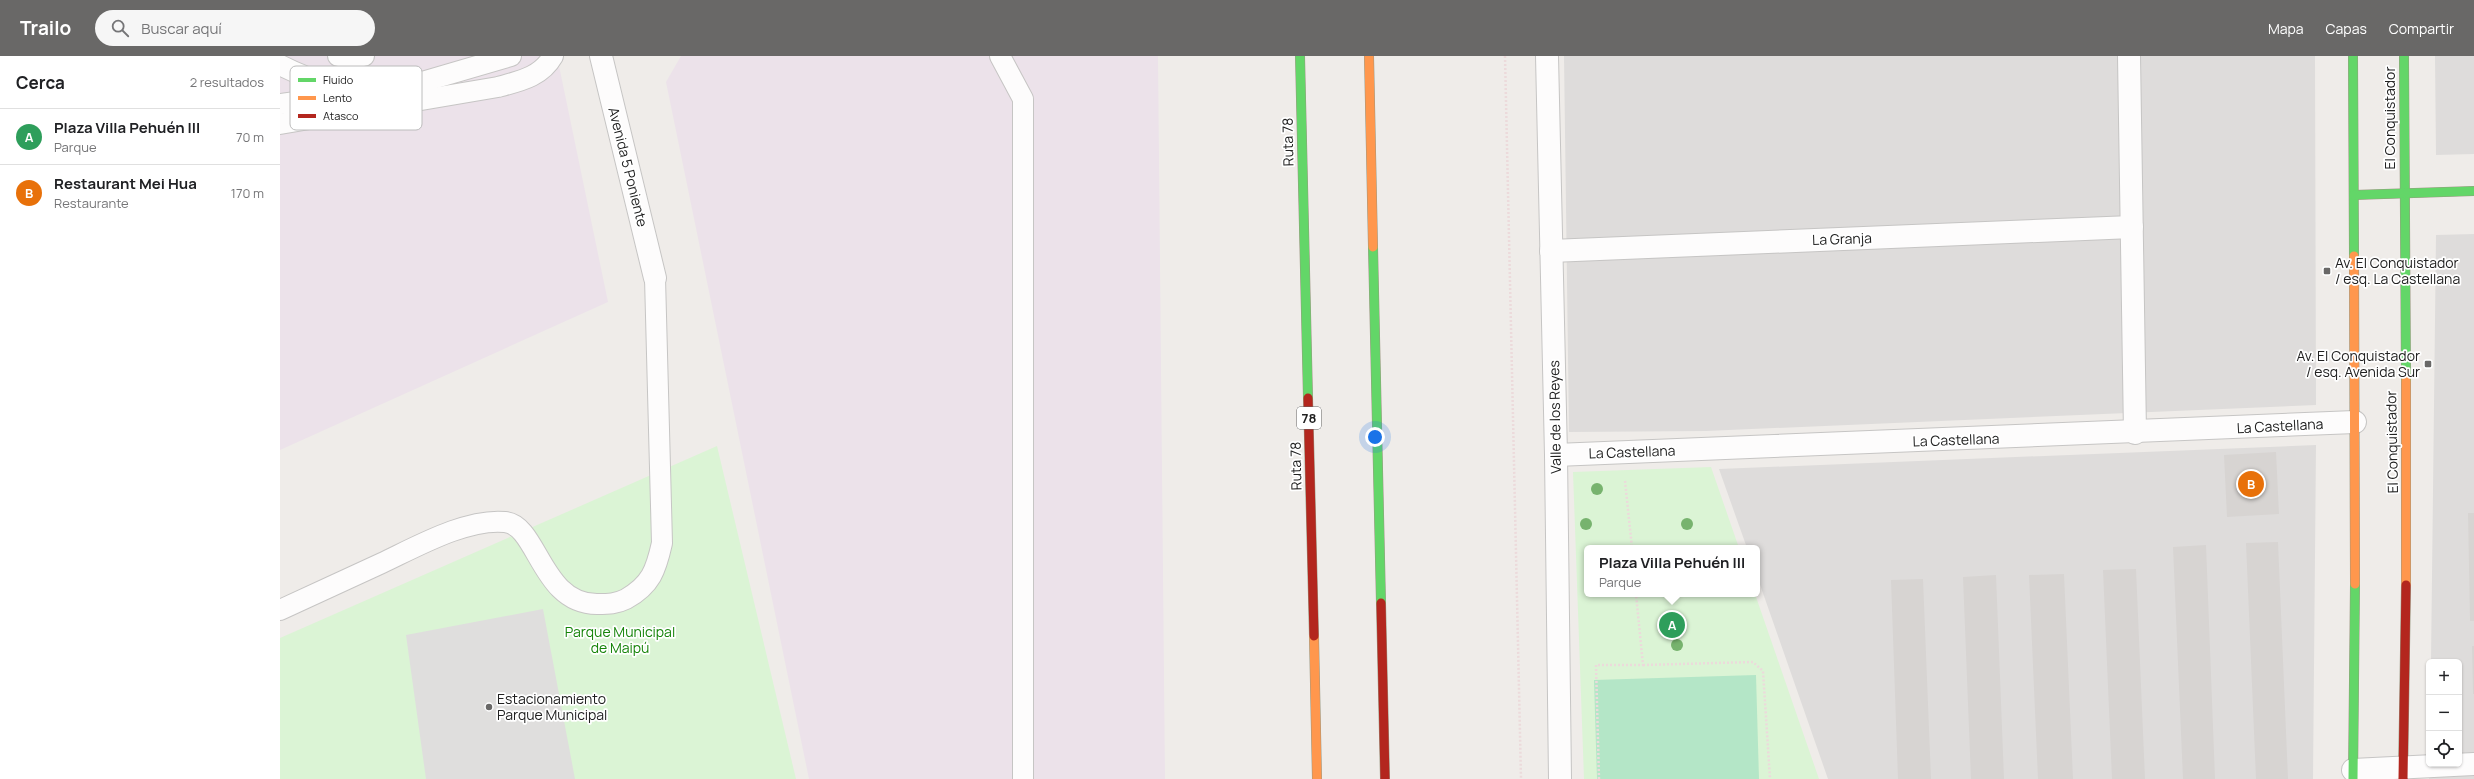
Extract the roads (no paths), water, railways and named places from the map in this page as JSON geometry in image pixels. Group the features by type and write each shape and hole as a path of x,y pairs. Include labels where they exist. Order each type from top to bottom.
{"main road":[{"name":"Ruta 78","path":"1300,56 1317,779"},
{"path":"1369,56 1385,779"},
{"path":"2352,56 2355,422 2353,774"},
{"name":"El Conquistador","path":"2404,56 2407,514 2404,773"},
{"path":"2354,196 2474,191"}],"street":[{"name":"Avenida 5 Poniente","path":"601,56 656,278"},
{"path":"1547,56 1557,56"},
{"name":"Valle de los Reyes","path":"1547,56 1556,455 1560,779"},
{"path":"2129,56 2135,433"},
{"name":"La Granja","path":"1551,251 2132,227"},
{"name":"La Castellana","path":"1556,455 2135,433 2355,422"},
{"path":"2353,774 2404,773 2474,764"}],"lane":[{"path":"338,56 364,56"},
{"path":"422,82 511,56"},
{"path":"422,100 498,87 524,79 546,68 553,56"},
{"path":"1000,56 1023,99 1023,779"},
{"path":"280,65 290,69"},
{"path":"280,104 290,103"},
{"path":"280,124 290,122"},
{"path":"280,610 433,540 478,524 506,522 525,533 549,578 566,593 588,604 615,604 647,584 658,562 662,543 656,278"}],"place":[{"name":"Av. El Conquistador / esq. La Castellana","path":"2327,271"},
{"name":"Av. El Conquistador / esq. Avenida Sur","path":"2428,364"},
{"name":"Restaurant Mei Hua","path":"2251,484"},
{"name":"Plaza Villa Pehuén III","path":"1672,625"},
{"name":"Estacionamiento Parque Municipal","path":"489,707"}],"park label":[{"name":"Parque Municipal de Maipú","path":"620,640"}]}
